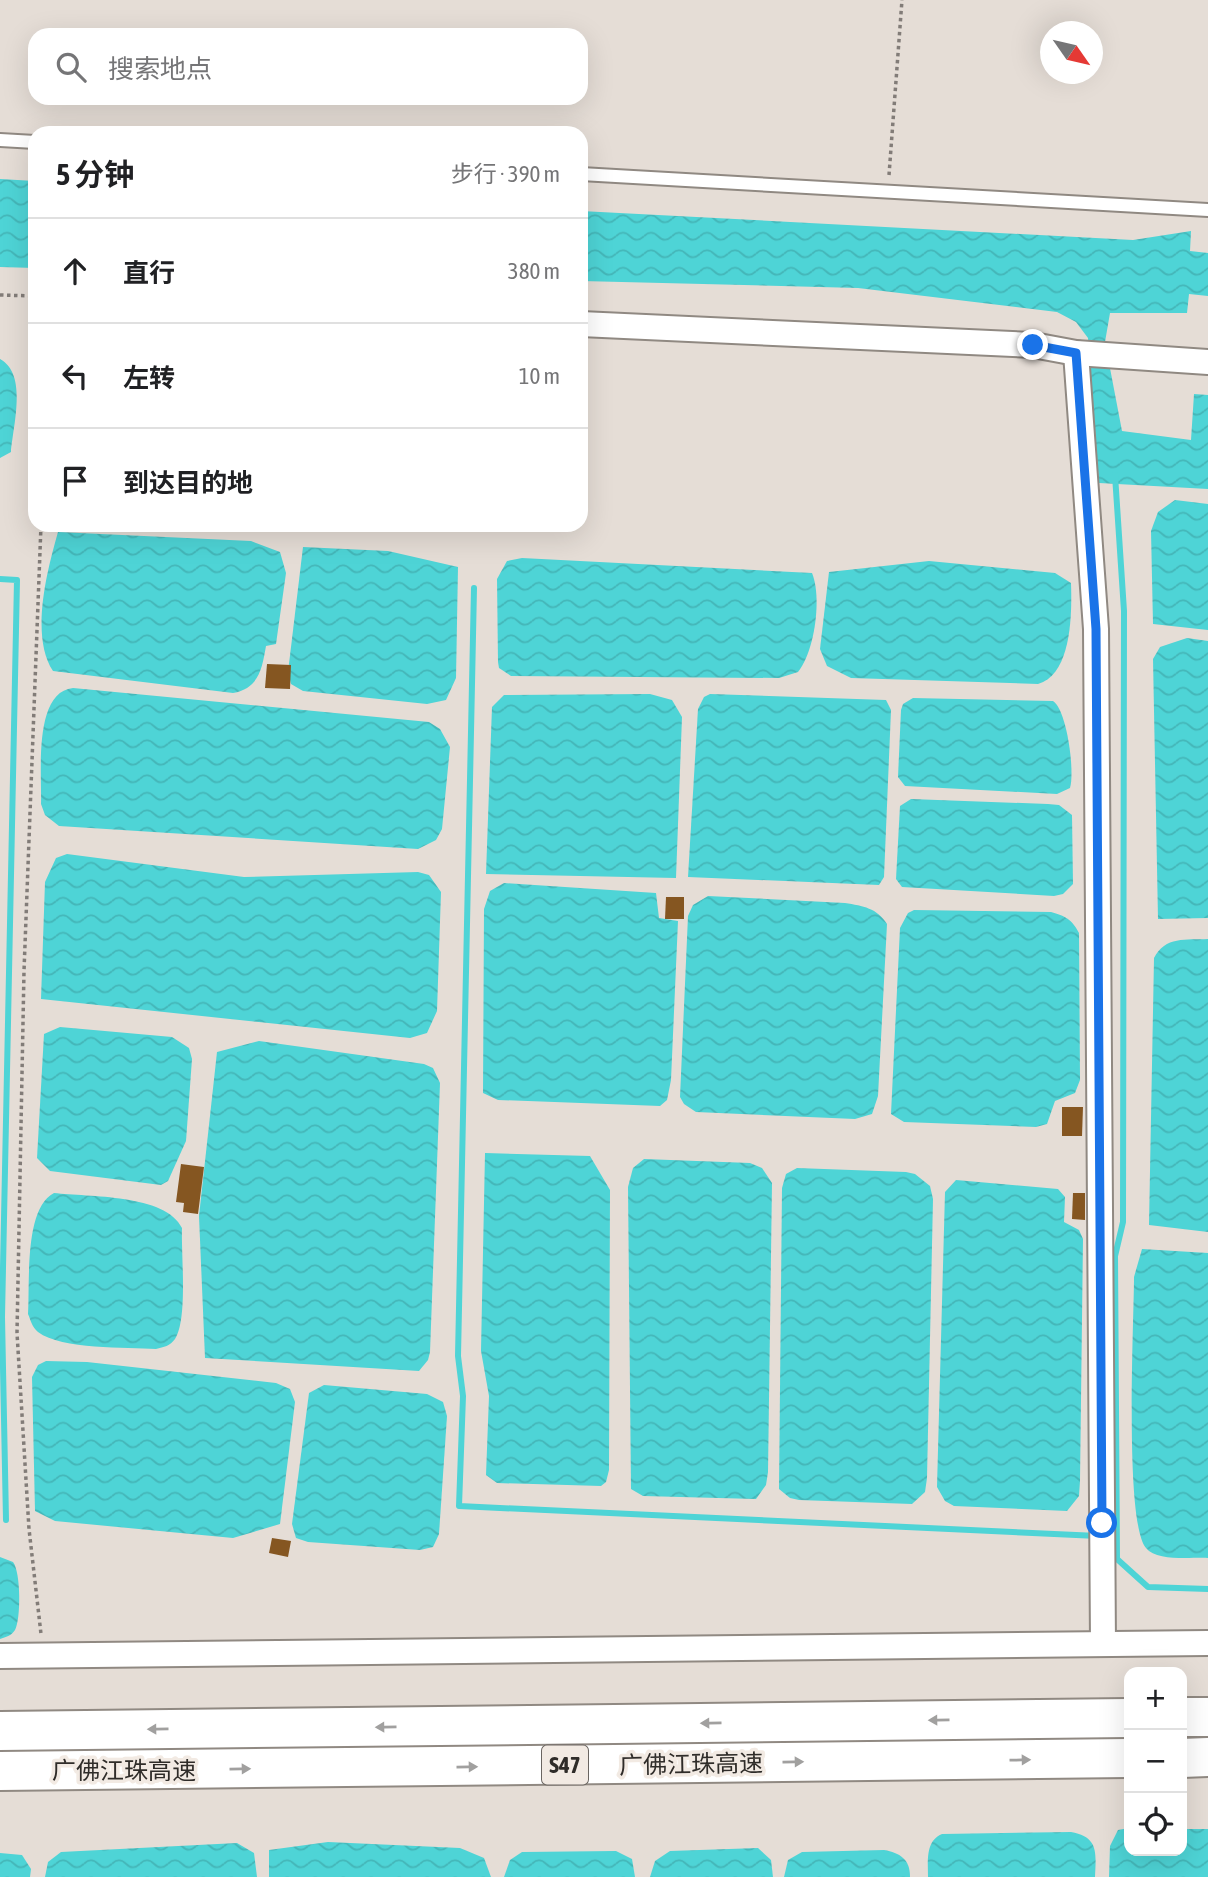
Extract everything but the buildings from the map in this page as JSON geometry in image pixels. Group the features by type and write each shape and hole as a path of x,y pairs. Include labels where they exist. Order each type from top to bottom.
{"highway":[{"path":"1187,1717 1208,1717"},
{"name":"广佛江珠高速","path":"0,1731 1124,1718"},
{"path":"1187,1758 1208,1757"},
{"name":"广佛江珠高速","path":"0,1771 1124,1758"}],"street":[{"path":"588,324 1033,345 1076,353 1208,362"},
{"path":"1076,353 1096,629 1102,1644"},
{"path":"0,1656 1208,1643"}],"lane":[{"path":"0,140 28,142"},
{"path":"588,174 1208,210"}],"path":[{"path":"888,191 902,0"},
{"path":"0,295 28,296"},
{"path":"41,532 24,971 18,1333 29,1529 43,1656"}],"water":[{"path":"0,179 28,181 28,268 0,267"},
{"path":"588,211 1133,240 1191,231 1190,251 1208,253 1208,296 1189,294 1187,313 1110,313 1105,342 1122,431 1191,440 1194,394 1208,395 1208,489 1099,483 1088,338 1076,322 1057,312 858,288 588,281"},
{"path":"0,359 9,366 14,376 17,401 11,452 0,458"},
{"path":"1175,500 1208,504 1208,630 1153,624 1151,531 1158,512"},
{"path":"58,532 251,541 280,552 286,573 276,644 266,646 261,670 254,682 249,687 233,693 53,671 46,657 42,622 49,565"},
{"path":"303,547 388,551 458,567 456,678 446,700 427,704 303,691 291,684 288,672"},
{"path":"522,558 812,573 816,596 813,638 798,672 779,678 511,676 499,668 498,662 497,579 507,561"},
{"path":"929,561 1055,573 1071,583 1068,641 1058,668 1049,678 1038,684 851,678 827,666 820,649 829,572"},
{"path":"1187,638 1208,641 1208,918 1158,919 1153,659 1160,647"},
{"path":"73,688 429,722 440,729 450,747 442,829 436,840 418,849 59,826 45,815 41,804 42,736 51,704 60,693"},
{"path":"650,694 672,700 682,717 676,878 486,874 492,707 504,695"},
{"path":"710,694 886,700 891,710 884,877 879,885 688,877 698,709 704,697"},
{"path":"913,698 1053,701 1062,716 1069,742 1070,788 1057,794 905,786 898,777 901,710 903,704"},
{"path":"911,799 1059,805 1072,815 1073,884 1063,894 1054,896 902,887 896,879 900,806"},
{"path":"67,854 244,877 418,872 429,875 441,892 437,1011 427,1033 410,1038 41,999 45,882 56,858"},
{"path":"504,883 656,893 659,918 678,921 671,1080 667,1100 660,1106 498,1100 483,1093 484,909 490,891"},
{"path":"708,896 858,905 879,914 887,924 878,1096 872,1114 855,1119 696,1112 684,1104 680,1097 688,916 693,905"},
{"path":"914,910 1051,912 1074,924 1079,933 1080,1080 1075,1093 1055,1101 1047,1124 1036,1127 904,1122 891,1114 900,928 908,913"},
{"path":"1208,939 1208,1232 1149,1225 1154,958 1170,943"},
{"path":"60,1027 172,1037 189,1048 192,1059 186,1141 168,1181 161,1185 50,1171 37,1158 44,1034"},
{"path":"259,1041 424,1064 433,1068 440,1083 430,1352 428,1360 419,1371 205,1358 199,1216 217,1052"},
{"path":"485,1153 590,1156 610,1190 609,1470 606,1482 601,1486 497,1483 486,1475 489,1396 481,1351"},
{"path":"644,1159 750,1163 762,1168 772,1183 768,1472 766,1485 756,1499 643,1496 631,1489 628,1187 633,1168"},
{"path":"797,1168 906,1172 915,1174 930,1186 933,1199 927,1478 925,1492 912,1504 799,1500 790,1498 779,1489 782,1188 786,1174"},
{"path":"956,1180 1058,1189 1065,1197 1064,1222 1079,1230 1083,1239 1080,1481 1079,1496 1067,1511 954,1506 945,1501 937,1487 945,1192"},
{"path":"54,1193 143,1203 173,1217 182,1228 181,1317 179,1330 171,1343 156,1349 78,1345 49,1338 34,1328 28,1314 30,1248 38,1214 44,1201"},
{"path":"1142,1249 1208,1253 1208,1558 1158,1555 1146,1548 1139,1531 1133,1462 1132,1375 1134,1277"},
{"path":"46,1361 87,1362 276,1383 290,1389 295,1402 280,1524 233,1538 55,1521 35,1511 32,1377 38,1365"},
{"path":"324,1385 427,1394 443,1402 447,1416 439,1534 433,1547 420,1550 308,1542 296,1538 292,1524 309,1393"},
{"path":"0,1557 13,1562 16,1567 19,1596 15,1630 0,1639"},
{"path":"1124,1829 1124,1856 1187,1856 1187,1829 1208,1829 1208,1877 1109,1877 1110,1846 1118,1830"},
{"path":"1071,1832 1087,1838 1094,1847 1095,1877 928,1877 930,1847 942,1834"},
{"path":"328,1842 460,1848 484,1858 491,1877 269,1877 269,1850"},
{"path":"237,1843 254,1853 257,1877 45,1877 48,1862 61,1852"},
{"path":"758,1848 771,1860 773,1877 650,1877 655,1861 670,1851"},
{"path":"884,1850 895,1853 906,1861 910,1877 784,1877 788,1860 802,1852"},
{"path":"616,1851 632,1859 635,1877 504,1877 510,1860 522,1852"},
{"path":"0,1853 22,1855 31,1869 30,1877 0,1877"}],"waterway":[{"path":"1115,475 1124,611 1123,1222 1115,1256 1117,1559 1148,1587 1208,1589"},
{"path":"0,579 17,580 2,1317 6,1520"},
{"path":"474,588 458,1356 463,1396 459,1506 1098,1536"}],"route":[{"path":"1033,345 1076,353 1096,629 1102,1523"}]}
